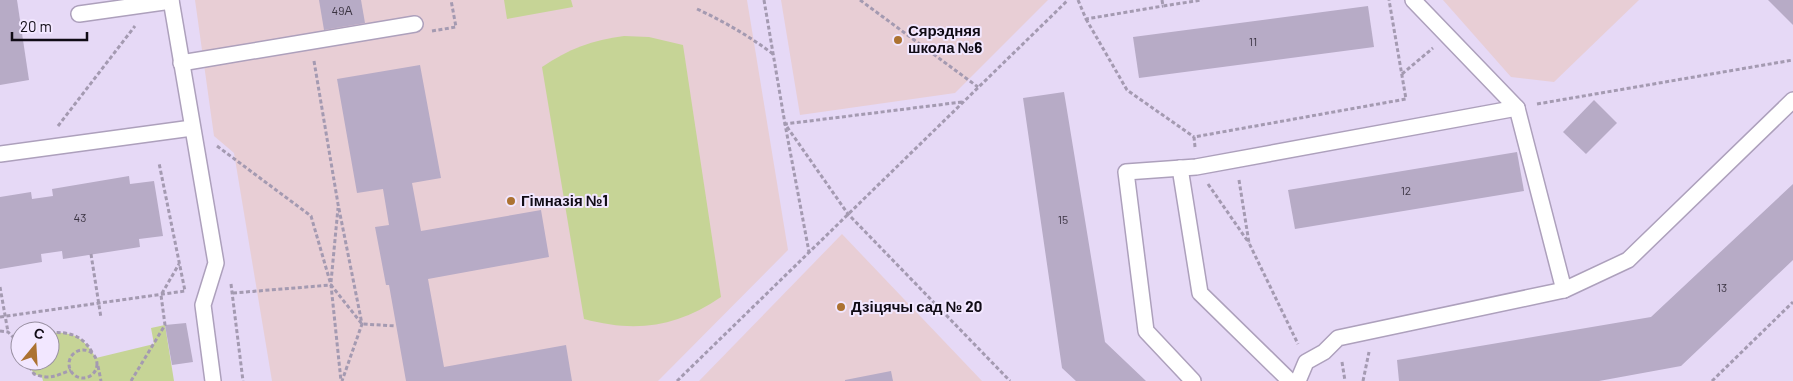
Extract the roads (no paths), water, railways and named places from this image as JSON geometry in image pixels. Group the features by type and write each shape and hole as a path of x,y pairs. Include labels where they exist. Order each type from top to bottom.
{"lane":[{"path":"79,14 171,0 216,263 203,305 213,381"},
{"path":"1413,0 1517,108 1564,290"},
{"path":"182,63 415,24"},
{"path":"1298,381 1306,362 1324,352 1338,338 1564,290 1628,260 1793,100"},
{"path":"1193,381 1146,331 1126,172 1188,167 1517,108"},
{"path":"0,154 192,128"},
{"path":"1188,167 1200,293 1290,381"}],"place":[{"name":"Сярэдняя школа №6","path":"898,40"},
{"name":"Гімназія №1","path":"511,201"},
{"name":"Дзіцячы сад № 20","path":"841,307"}]}
